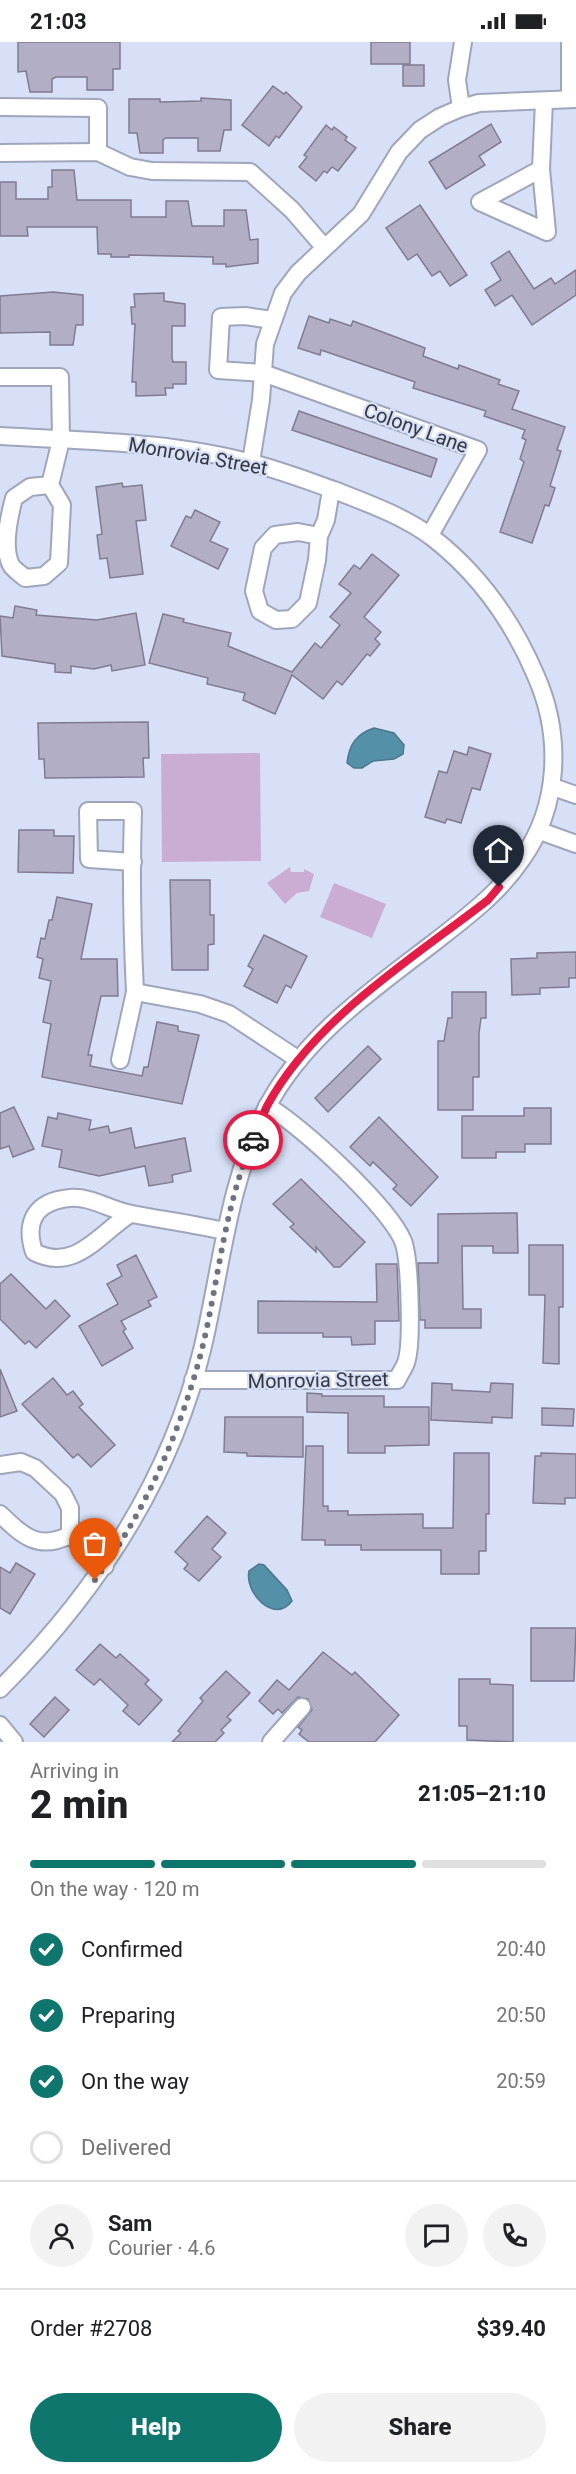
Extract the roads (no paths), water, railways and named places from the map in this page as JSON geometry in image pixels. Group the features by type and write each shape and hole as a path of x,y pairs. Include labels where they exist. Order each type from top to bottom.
{"street":[{"path":"461,108 458,81 464,42"},
{"path":"251,462 265,344 283,293 324,247 361,214 399,152 420,130 440,117 478,102 573,99 570,42"},
{"path":"541,169 544,101"},
{"path":"0,107 98,108 98,152"},
{"path":"0,153 98,152 130,167 152,171 250,172 292,210 324,247"},
{"path":"262,373 218,370 221,316 245,316 272,320"},
{"name":"Colony Lane","path":"262,373 478,450 430,535"},
{"path":"0,377 60,377 61,440 50,485 62,505 59,563 44,576 26,578 11,566 8,549 9,518 14,498 30,487 50,485"},
{"name":"Monrovia Street","path":"0,436 135,444 251,462 365,501 430,535 498,605 522,643 546,699 553,739 553,787 540,831 521,861 488,900 346,1011 299,1060 267,1106 240,1176 224,1231 211,1304 193,1380 176,1431 147,1493 105,1566 64,1621 0,1689"},
{"path":"319,536 298,532 275,535 263,548 254,591 260,611 276,620 292,619 308,603 317,560 319,536 326,520 331,490"},
{"path":"553,787 576,795"},
{"path":"540,831 576,844"},
{"path":"120,1060 135,992 133,862"},
{"path":"135,992 200,1004 229,1014 299,1060"},
{"name":"Monrovia Street","path":"193,1380 397,1380 408,1359 408,1271 403,1241 384,1212 312,1139 267,1106"},
{"path":"130,1214 112,1226 94,1244 68,1258 48,1259 34,1252 29,1236 32,1218 41,1207 70,1198 102,1204 130,1214 224,1231"},
{"path":"0,1465 21,1462 28,1465 63,1494 70,1508 70,1535 105,1566"},
{"path":"0,1514 21,1534 37,1541 56,1542 70,1535"},
{"path":"271,1742 302,1707"},
{"path":"0,1725 14,1742"}],"water":[{"path":"374,728 394,733 404,745 403,754 394,759 373,761 362,768 354,768 347,763 354,741 362,733"},
{"path":"259,1564 264,1565 287,1590 292,1601 285,1607 269,1608 262,1603 251,1588 249,1571"}]}
